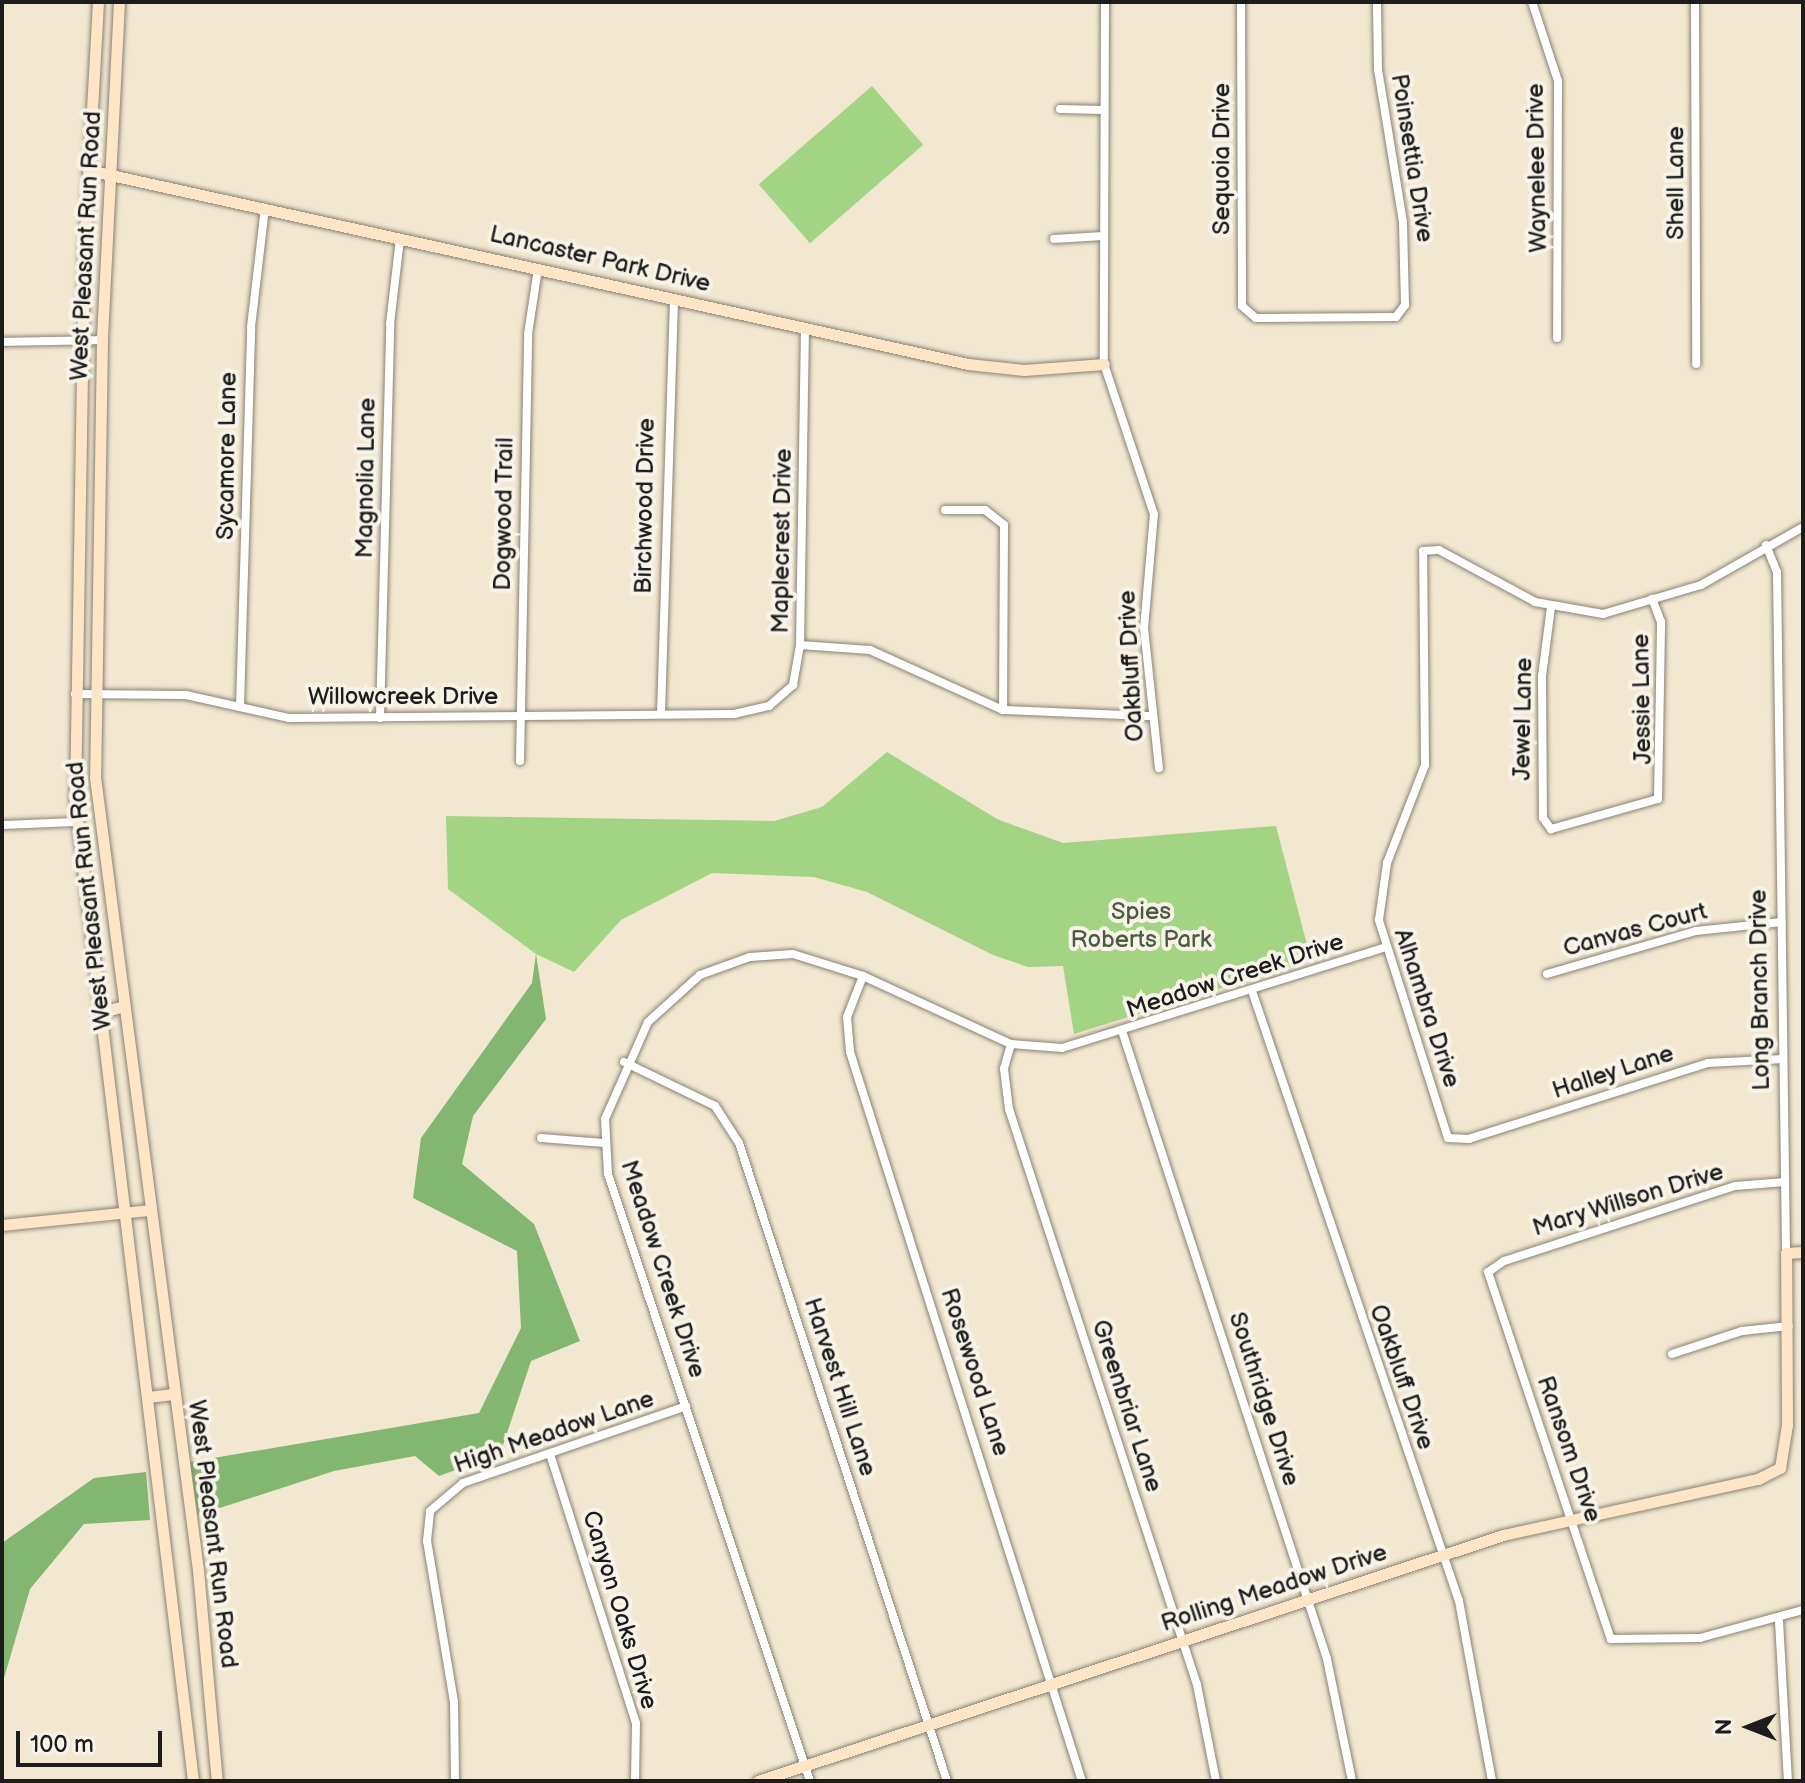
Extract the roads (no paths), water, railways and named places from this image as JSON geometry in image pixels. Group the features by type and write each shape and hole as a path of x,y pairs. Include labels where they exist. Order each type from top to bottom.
{"main road":[{"name":"West Pleasant Run Road","path":"98,2 81,341 74,694 76,822 193,1781"},
{"name":"West Pleasant Run Road","path":"119,2 102,340 96,695 98,818 208,1652 217,1781"},
{"path":"98,22 119,23"},
{"name":"Lancaster Park Drive","path":"88,170 109,172 968,364 1024,370 1104,364"},
{"path":"76,822 98,818"},
{"path":"98,1012 122,1007"},
{"path":"2,1225 150,1210"},
{"path":"1786,1253 1803,1252"},
{"name":"Long Branch Drive","path":"1785,1437 1789,1326 1786,1253"},
{"path":"148,1397 173,1394"},
{"name":"Rolling Meadow Drive","path":"758,1781 1442,1556 1571,1517 1695,1498 1758,1479 1780,1468 1785,1437"}],"street":[{"name":"Oakbluff Drive","path":"1105,2 1104,364 1154,514 1144,593 1153,682 1149,716 1159,768"},
{"name":"Sequoia Drive","path":"1241,2 1245,316 1396,317"},
{"name":"Poinsettia Drive","path":"1377,2 1381,108 1409,289 1396,317"},
{"name":"Waynelee Drive","path":"1532,2 1558,81 1557,338"},
{"name":"Shell Lane","path":"1695,2 1696,364"},
{"path":"1060,109 1103,110"},
{"name":"Sycamore Lane","path":"240,706 251,327 265,208"},
{"path":"1054,239 1103,236"},
{"name":"Magnolia Lane","path":"380,718 390,324 400,239"},
{"name":"Dogwood Trail","path":"520,761 528,334 538,269"},
{"name":"Birchwood Drive","path":"661,714 674,299"},
{"name":"Maplecrest Drive","path":"734,714 783,696 800,645 805,327"},
{"path":"2,342 102,340"},
{"path":"945,510 985,510 1004,525 1003,710"},
{"path":"1551,607 1603,614 1701,585 1766,545 1803,527"},
{"name":"Long Branch Drive","path":"1766,545 1777,572 1786,1253"},
{"name":"Alhambra Drive","path":"1457,1139 1448,1138 1384,948 1379,920 1387,863 1425,765 1423,551 1439,550 1551,607"},
{"name":"Jessie Lane","path":"1551,829 1658,799 1661,622 1652,599"},
{"name":"Jewel Lane","path":"1551,607 1542,771 1543,818 1551,829"},
{"path":"800,645 870,650 1003,710 1149,716"},
{"name":"Willowcreek Drive","path":"74,694 186,695 289,718 734,714"},
{"path":"2,825 76,822"},
{"name":"Canvas Court","path":"1547,974 1682,934 1782,922"},
{"name":"Meadow Creek Drive","path":"810,1781 616,1203 604,1143 624,1062 659,1006 729,963 793,954 863,976 1011,1044 1062,1048 1123,1034 1384,948"},
{"name":"Rosewood Lane","path":"863,976 847,1017 850,1052 1056,1682 1082,1781"},
{"name":"Oakbluff Drive","path":"1252,991 1469,1644 1492,1781"},
{"name":"Southridge Drive","path":"1123,1034 1309,1600 1352,1781"},
{"name":"Greenbriar Lane","path":"1011,1044 1004,1069 1009,1109 1182,1641 1216,1781"},
{"name":"Halley Lane","path":"1457,1139 1708,1063 1783,1059"},
{"name":"Harvest Hill Lane","path":"624,1062 715,1106 739,1143 947,1781"},
{"path":"541,1138 604,1143"},
{"name":"Mary Willson Drive","path":"1488,1272 1504,1261 1735,1186 1785,1182"},
{"name":"Ransom Drive","path":"1488,1272 1611,1639 1700,1638 1779,1621"},
{"path":"1672,1354 1742,1331 1789,1326"},
{"name":"High Meadow Lane","path":"455,1781 454,1702 426,1524 445,1493 686,1406"},
{"name":"Canyon Oaks Drive","path":"550,1454 636,1723 635,1781"},
{"path":"1788,1781 1779,1621 1803,1610"}],"park label":[{"name":"Spies Roberts Park","path":"1141,926"}]}
